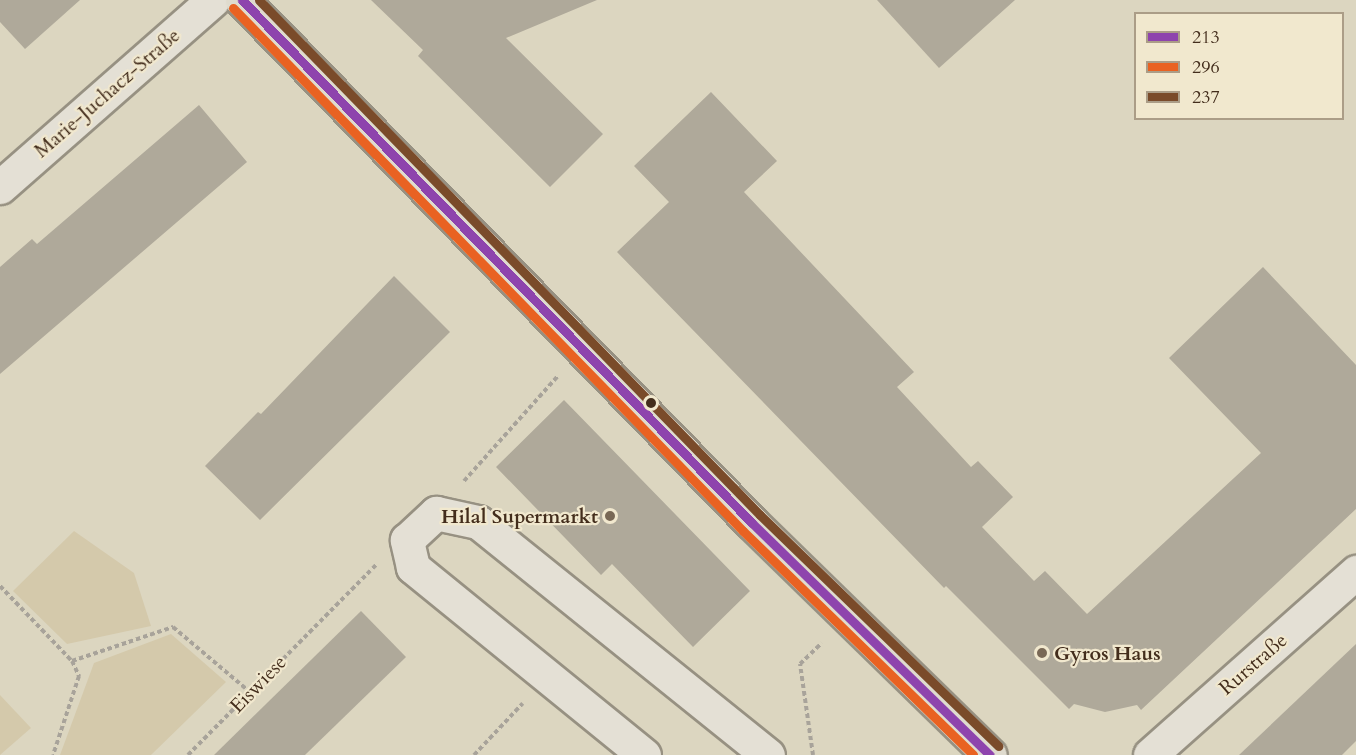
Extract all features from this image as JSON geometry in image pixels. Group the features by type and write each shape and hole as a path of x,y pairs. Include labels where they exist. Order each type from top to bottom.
{"main road":[{"path":"242,0 582,348 849,617 990,755"}],"street":[{"name":"Marie-Juchacz-Straße","path":"0,186 213,0"},
{"path":"645,755 546,678 413,567 407,540 436,513 478,522 768,755"},
{"name":"Rurstraße","path":"1150,755 1356,572"}],"path":[{"path":"436,513 582,348"},
{"name":"Eiswiese","path":"188,755 358,580 407,540"},
{"path":"0,586 72,661 79,676 53,755"},
{"path":"813,755 800,664 849,617"},
{"path":"72,661 173,627 250,692"},
{"path":"474,755 546,678"}],"shaded area":[{"path":"74,531 134,573 151,626 67,644 13,591"},
{"path":"171,634 226,682 151,755 60,755 94,663"},
{"path":"0,695 31,728 0,755"}],"building":[{"path":"0,0 80,0 25,49 0,22"},
{"path":"371,0 597,0 506,38 603,134 550,187 418,56 423,50"},
{"path":"877,0 1015,0 939,68"},
{"path":"711,92 777,161 744,192 914,372 897,387 971,467 978,461 1013,497 982,527 1034,581 1045,571 1087,614 1261,453 1169,358 1263,267 1356,365 1356,509 1141,710 1137,705 1105,712 1074,704 1069,709 946,586 944,588 617,252 669,202 634,166"},
{"path":"199,105 247,162 0,374 0,267 32,239 37,244"},
{"path":"394,276 450,332 260,520 205,466 258,412 261,414"},
{"name":"Hilal Supermarkt","path":"564,400 750,591 693,647 612,564 601,575 496,467"},
{"path":"361,611 406,657 305,755 214,755"},
{"path":"1356,644 1356,741 1342,755 1239,755"}],"transit line":[{"name":"213","path":"242,0 752,523 990,755"},
{"name":"237","path":"259,0 760,515 998,746"},
{"name":"296","path":"233,8 743,531 973,755"}],"place":[{"name":"Hilal Supermarkt","path":"610,516"},
{"name":"Gyros Haus","path":"1042,653"}]}
